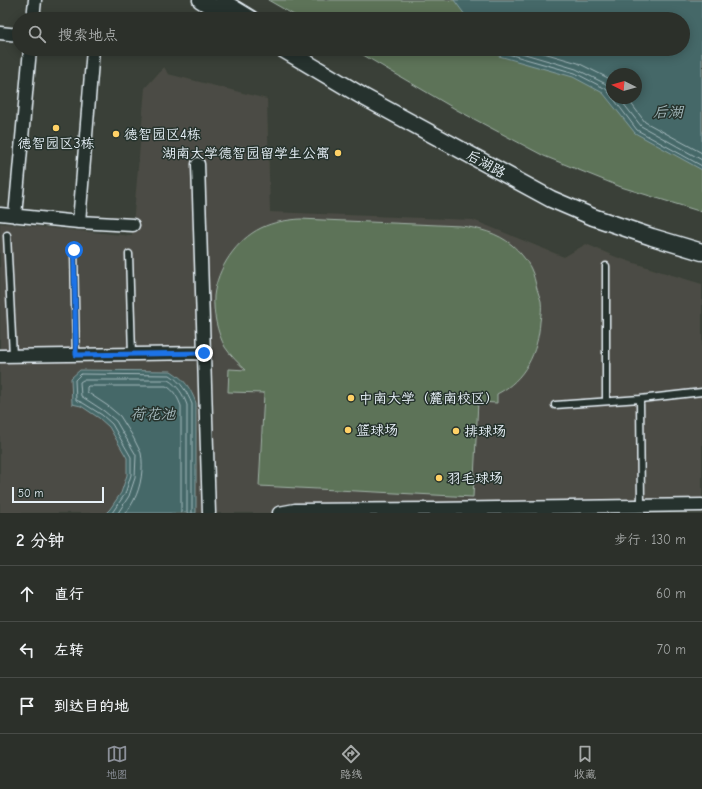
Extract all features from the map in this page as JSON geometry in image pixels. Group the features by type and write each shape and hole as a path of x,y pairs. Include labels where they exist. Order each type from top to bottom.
{"main road":[{"path":"201,0 221,12"},
{"path":"220,0 240,12"},
{"name":"后湖路","path":"295,56 362,96 550,199 593,217 702,252"},
{"name":"后湖路","path":"314,56 489,157 536,182 593,206 672,234 702,241"}],"street":[{"path":"34,12 35,0"},
{"path":"0,33 12,34"},
{"path":"15,216 29,56"},
{"path":"79,222 92,56"},
{"path":"198,164 209,513"},
{"path":"0,214 79,222 133,225"},
{"path":"0,356 204,353"},
{"path":"280,513 296,510 434,511 641,506 655,510 702,505"}],"lane":[{"path":"7,235 13,356"},
{"path":"74,250 76,355"},
{"path":"129,254 132,354"},
{"path":"606,266 606,401"},
{"path":"555,405 640,399 702,392"},
{"path":"640,399 641,506"}],"shaded area":[{"name":"中南大学（麓南校区）","path":"164,67 168,74 267,99 270,212 473,220 564,257 586,244 616,257 702,284 702,513 0,513 0,223 132,236 145,88"}],"green space":[{"path":"268,0 702,0 702,212 621,187 544,156 457,110 365,56 690,56 690,12 289,12"},
{"path":"300,219 461,226 474,228 501,237 512,245 527,262 533,274 541,301 539,333 533,354 528,364 515,381 497,394 497,403 478,402 473,497 259,486 264,393 228,392 229,369 246,370 237,362 222,341 216,322 214,296 219,276 229,256 244,240 252,233 270,224"}],"water":[{"name":"后湖","path":"454,0 702,0 702,170 635,133 612,104 642,104 642,68 606,68 606,97 603,93 573,77 499,56 690,56 690,12 463,12"},
{"name":"荷花池","path":"80,370 171,371 186,384 196,403 196,513 106,513 121,493 127,475 127,458 109,427 81,406 72,404 71,378"}],"place":[{"name":"徳智园区3栋","path":"56,128"},
{"name":"徳智园区4栋","path":"116,134"},
{"name":"湖南大学德智园留学生公寓","path":"338,153"},
{"name":"中南大学（麓南校区）","path":"351,398"},
{"name":"篮球场","path":"348,430"},
{"name":"排球场","path":"456,431"},
{"name":"羽毛球场","path":"439,478"}],"route":[{"path":"74,250 76,355 204,353"}]}
